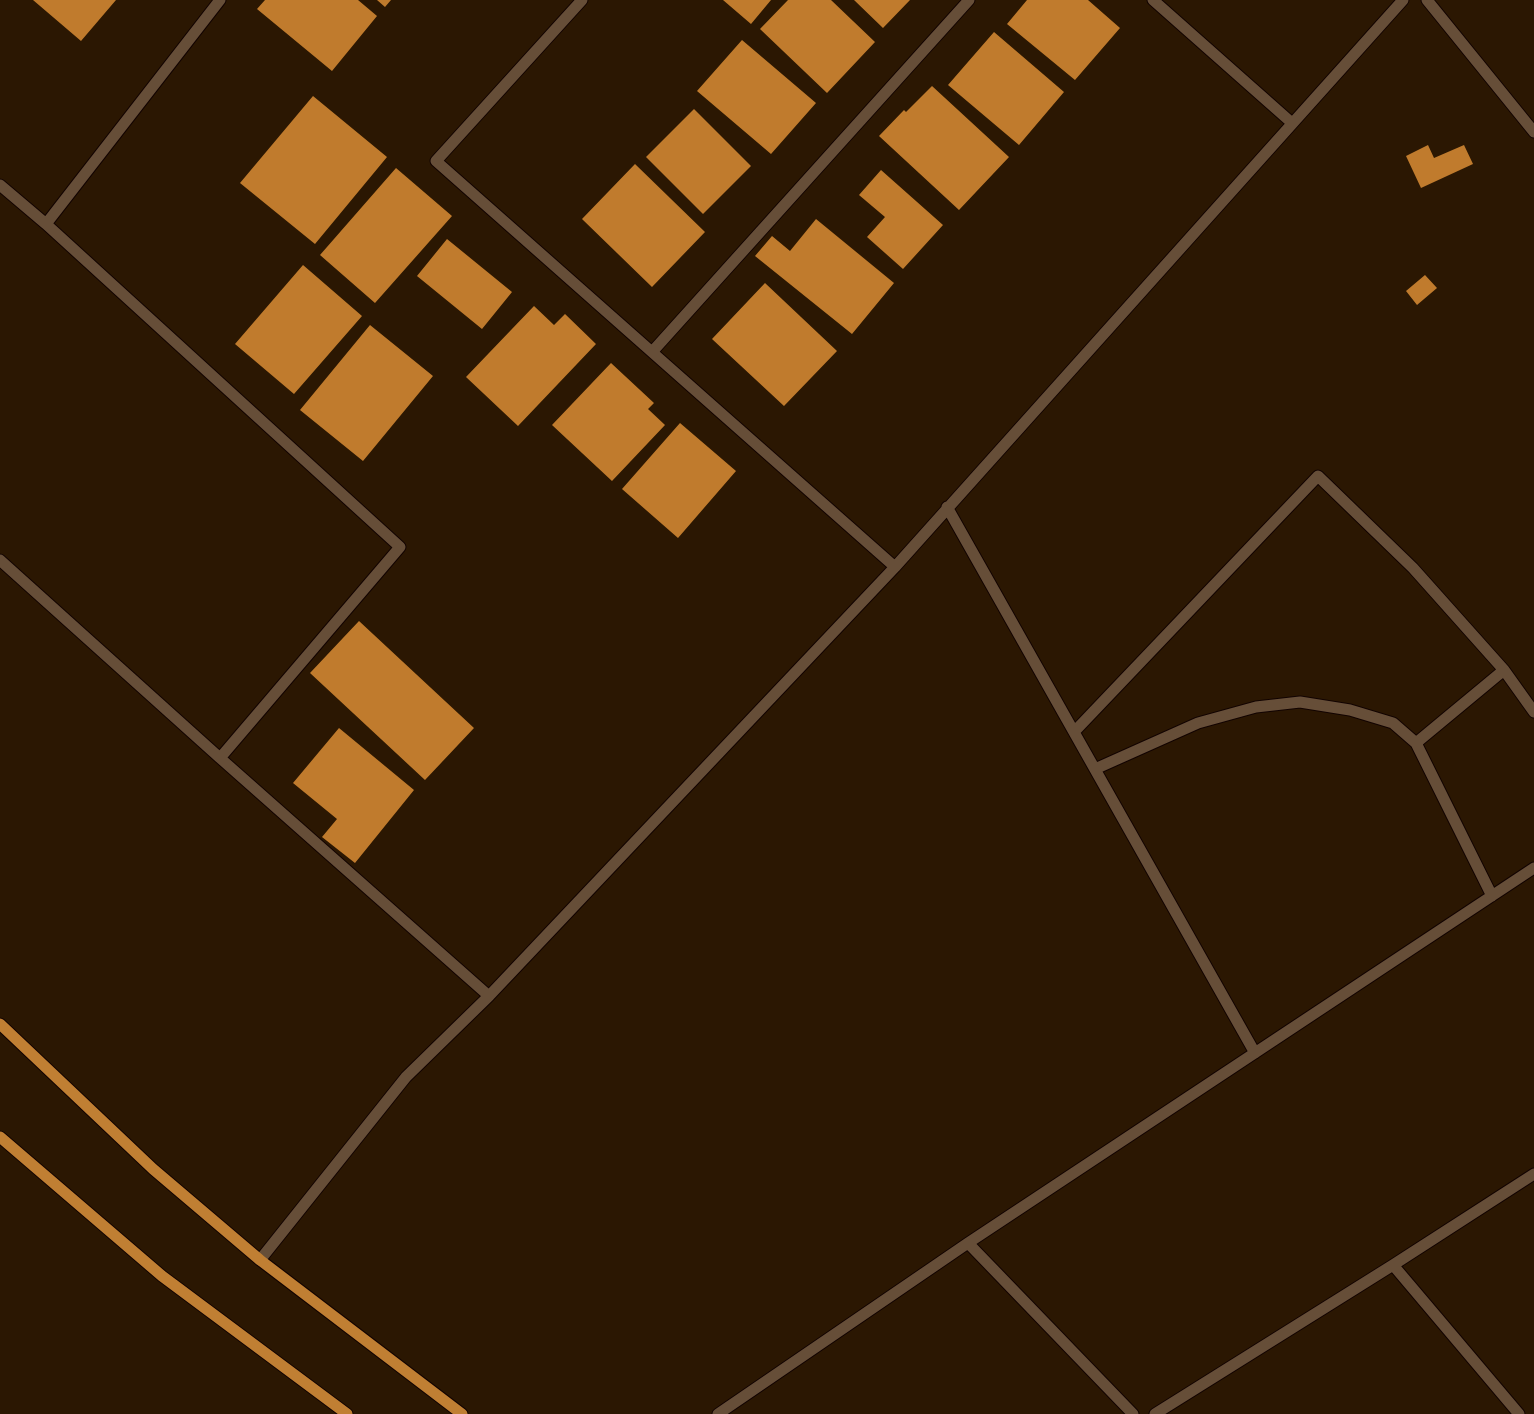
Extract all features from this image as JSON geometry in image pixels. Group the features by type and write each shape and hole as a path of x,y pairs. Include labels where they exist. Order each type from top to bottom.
{"main road":[{"path":"0,1024 153,1169 260,1260 462,1414"},
{"path":"0,1137 162,1276 347,1414"}],"street":[{"path":"46,224 220,0"},
{"path":"582,0 436,161 895,567"},
{"path":"652,352 969,0"},
{"path":"1152,0 1292,123"},
{"path":"260,1260 406,1077 489,996 895,567 947,507 1403,0"},
{"path":"1427,0 1534,132"},
{"path":"0,185 46,224 400,547 220,758"},
{"path":"1074,732 1318,476 1413,568 1504,670 1534,712"},
{"path":"947,507 1255,1053"},
{"path":"0,560 220,758 489,996"},
{"path":"1416,743 1504,670"},
{"path":"1095,769 1198,723 1256,708 1300,702 1350,710 1393,722 1416,743 1492,896"},
{"path":"718,1414 968,1244 1534,868"},
{"path":"1155,1414 1393,1265 1534,1174"},
{"path":"968,1244 1133,1414"},
{"path":"1393,1265 1519,1414"}],"building":[{"path":"33,0 116,0 81,41"},
{"path":"265,0 358,0 377,16 332,71 257,9"},
{"path":"377,0 391,0 385,7"},
{"path":"723,0 771,0 751,24"},
{"path":"788,0 831,0 875,42 827,93 760,29"},
{"path":"854,0 910,0 883,28"},
{"path":"1027,0 1088,0 1120,28 1075,80 1007,24"},
{"path":"994,32 1064,92 1019,145 948,85"},
{"path":"742,40 816,103 771,154 697,91"},
{"path":"932,86 1009,157 959,210 879,136 904,110 906,112"},
{"path":"313,96 387,157 315,244 240,183"},
{"path":"694,109 751,166 703,214 646,157"},
{"path":"1428,145 1434,158 1464,145 1473,164 1421,188 1406,156"},
{"path":"635,164 705,232 652,287 582,219"},
{"path":"396,168 452,216 375,303 320,255"},
{"path":"881,170 943,225 903,269 867,237 885,217 859,195"},
{"path":"816,219 894,283 852,334 755,256 772,236 790,251"},
{"path":"447,239 512,292 482,329 417,276"},
{"path":"303,265 362,316 294,394 235,344"},
{"path":"1425,275 1437,288 1417,305 1406,291"},
{"path":"765,283 837,351 784,406 712,339"},
{"path":"534,306 554,325 565,314 596,344 518,426 466,377"},
{"path":"370,325 433,376 363,461 300,410"},
{"path":"611,363 654,403 648,409 665,425 612,481 552,425"},
{"path":"680,423 736,471 678,538 622,489"},
{"path":"359,621 474,728 425,780 310,673"},
{"path":"339,728 414,790 355,863 322,837 337,819 293,783"}]}
